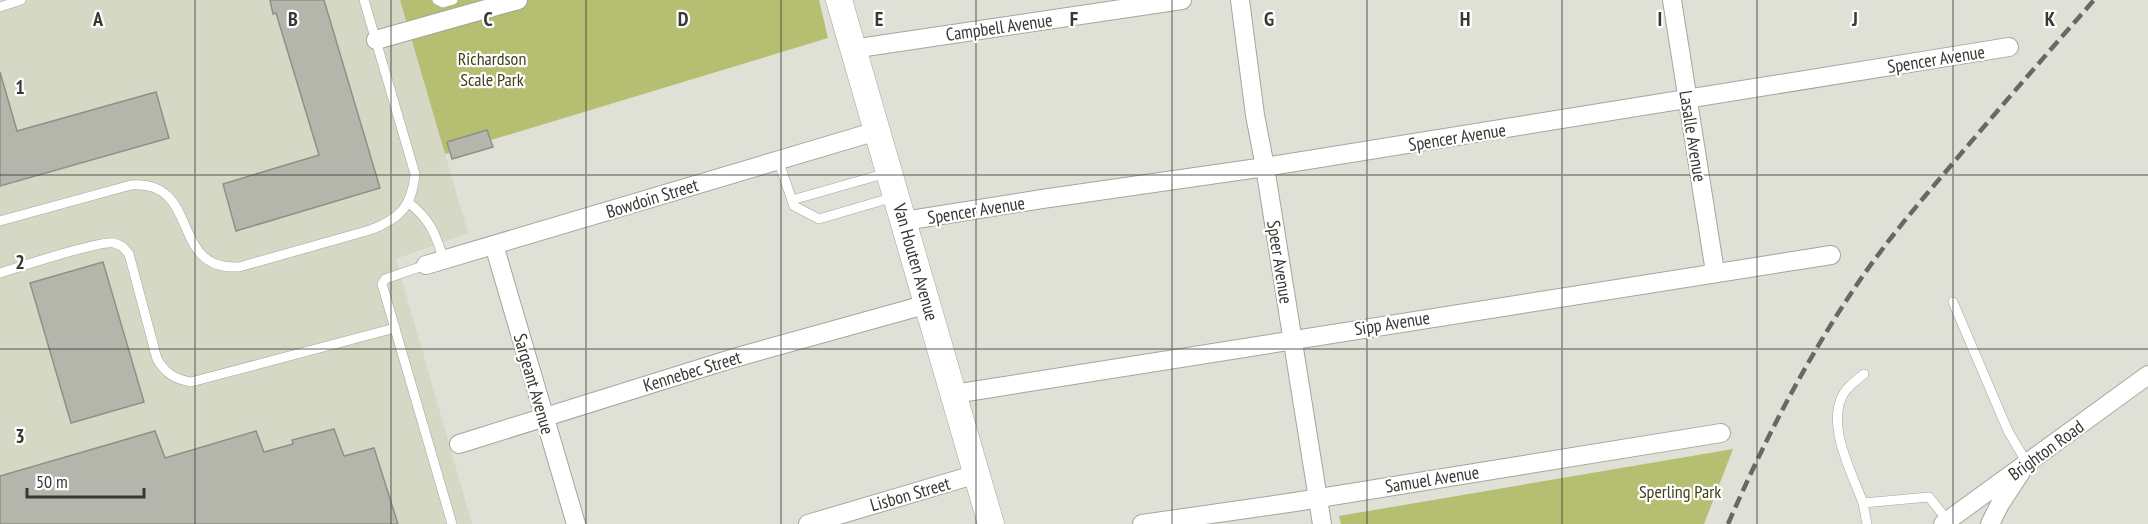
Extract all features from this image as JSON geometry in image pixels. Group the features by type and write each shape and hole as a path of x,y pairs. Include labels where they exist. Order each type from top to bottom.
{"main road":[{"name":"Van Houten Avenue","path":"839,0 992,524"}],"street":[{"path":"376,40 460,8 518,0"},
{"name":"Campbell Avenue","path":"852,49 1182,0"},
{"name":"Speer Avenue","path":"1240,0 1255,115 1322,524"},
{"name":"Lasalle Avenue","path":"1672,0 1715,272"},
{"name":"Spencer Avenue","path":"904,221 1265,167 2009,47"},
{"name":"Bowdoin Street","path":"435,262 877,131"},
{"name":"Sargeant Avenue","path":"494,245 576,524"},
{"name":"Sipp Avenue","path":"954,394 1831,255"},
{"name":"Kennebec Street","path":"459,444 734,358 928,304"},
{"name":"Brighton Road","path":"1946,522 2148,375"},
{"name":"Samuel Avenue","path":"1142,524 1721,433"},
{"path":"1990,524 2000,504 2027,463"},
{"name":"Lisbon Street","path":"808,524 977,474"}],"lane":[{"path":"0,7 21,0"},
{"path":"0,221 139,184 167,195 181,214 198,253 207,260 226,267 238,267 370,230 397,217 409,203 415,174 364,0"},
{"path":"437,0 442,3 453,0"},
{"path":"778,160 794,206 819,219 893,184"},
{"path":"792,200 893,184"},
{"path":"409,203 427,218 434,229 435,262 385,279 382,284 452,524"},
{"path":"0,273 89,247 112,242 123,246 129,254 158,359 164,371 178,380 191,382 395,328"},
{"path":"1953,302 2008,431 2027,463"},
{"path":"1864,374 1843,394 1837,435 1863,504 1867,524"},
{"path":"1863,504 1929,497 1946,522"}],"shaded area":[{"path":"0,0 400,0 468,233 396,259 472,524 0,524"}],"green space":[{"name":"Richardson Scale Park","path":"400,0 819,0 828,38 445,154"},
{"name":"Sperling Park","path":"1733,449 1704,524 1341,524 1339,516"}],"building":[{"path":"270,0 324,0 380,188 236,231 223,184 319,155 276,13 273,14"},
{"path":"0,72 17,131 156,92 169,138 0,186"},
{"path":"487,130 493,147 452,159 447,142"},
{"path":"103,262 144,402 71,423 30,283"},
{"path":"334,429 344,456 374,448 398,524 0,524 0,476 155,431 165,458 256,431 264,452 293,444 292,440"}],"railway":[{"path":"1728,524 1788,399 1860,280 1925,196 2094,0"}]}
